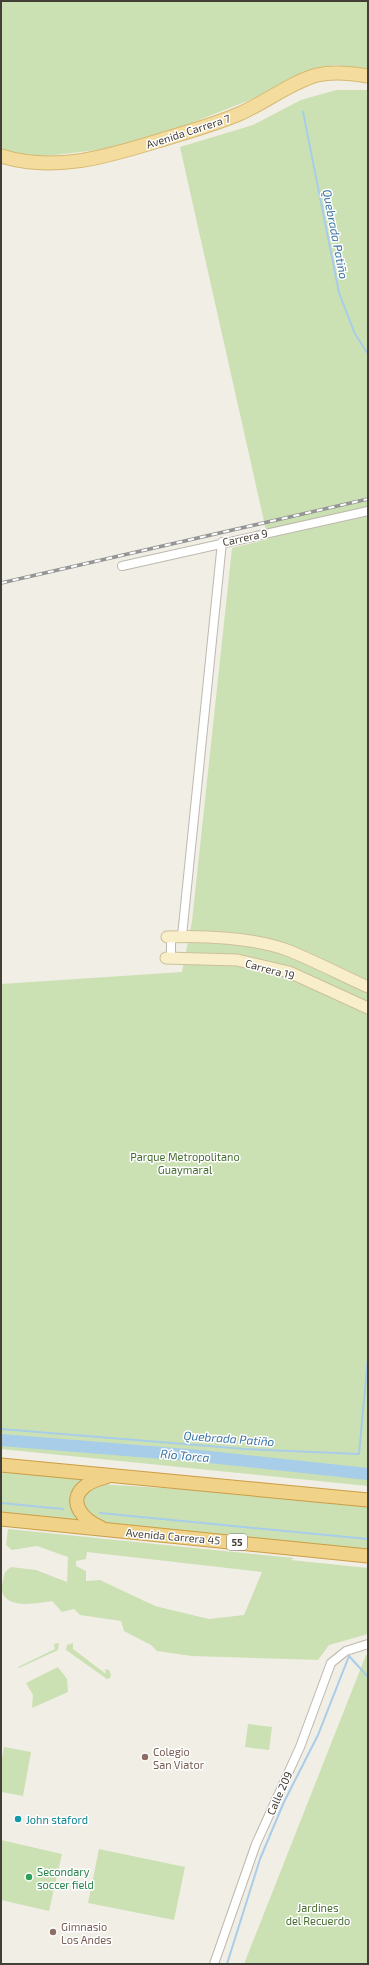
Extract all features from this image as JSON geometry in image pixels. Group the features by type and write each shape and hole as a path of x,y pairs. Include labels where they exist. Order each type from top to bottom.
{"highway":[{"path":"1,1465 368,1500"},
{"path":"106,1530 87,1520 80,1513 77,1505 80,1491 83,1487 92,1482 110,1476"},
{"name":"Avenida Carrera 45","path":"1,1519 368,1556"}],"main road":[{"name":"Avenida Carrera 7","path":"1,156 27,161 50,163 92,160 169,138 240,114 284,89 316,75 328,73 349,73 368,76"},
{"name":"Carrera 19","path":"173,937 237,939 286,950 368,987"},
{"name":"Carrera 19","path":"168,958 237,960 289,972 368,1008"}],"street":[{"name":"Carrera 9","path":"122,566 222,542 368,511"},
{"path":"168,958 173,937 222,542"},
{"name":"Calle 209","path":"214,1964 256,1844 300,1747 331,1663 346,1651 368,1644"}],"green space":[{"path":"1,1 368,1 368,70 336,65 317,68 250,100 183,126 106,149 37,157 1,149"},
{"name":"Parque Metropolitano Guaymaral","path":"336,90 368,90 368,1486 1,1449 1,984 182,972 192,921 232,548 268,539 180,147 253,125 301,100"},
{"path":"1,1471 88,1477 78,1486 82,1521 1,1513"},
{"path":"98,1484 245,1493 368,1505 368,1550 100,1522 83,1511 82,1493"},
{"path":"8,1529 294,1558 291,1560 368,1568 368,1634 329,1645 318,1660 192,1656 157,1651 151,1645 124,1631 121,1621 80,1615 74,1609 62,1612 52,1601 24,1604 10,1601 5,1597 2,1591 2,1584 5,1572 11,1567 36,1570 67,1582 68,1557 37,1546 12,1550 6,1545","holes":["87,1552 262,1572 244,1615 209,1619 155,1606 100,1580 86,1581 86,1571 76,1566 76,1561 86,1559"]},
{"path":"59,1643 58,1650 19,1668 18,1667 55,1649 54,1644"},
{"path":"73,1643 73,1649 106,1674 105,1669 109,1670 111,1675 110,1678 107,1679 66,1650 67,1645"},
{"name":"Jardines del Recuerdo","path":"368,1654 368,1964 244,1964 366,1655"},
{"path":"58,1667 67,1679 68,1692 32,1708 33,1695 26,1683"},
{"path":"248,1724 272,1727 269,1750 245,1747"},
{"path":"4,1747 31,1752 23,1796 1,1792 1,1765"},
{"name":"Secondary soccer field","path":"1,1840 62,1854 49,1911 1,1900"},
{"path":"99,1849 185,1867 174,1920 88,1903"}],"waterway":[{"name":"Quebrada Patiño","path":"303,112 339,293 355,334 368,354"},
{"name":"Quebrada Patiño","path":"1,1429 245,1449 359,1454 368,1357"},
{"name":"Río Torca","path":"1,1440 200,1456 368,1474"},
{"path":"1,1503 63,1509"},
{"path":"100,1513 368,1539"},
{"path":"227,1964 260,1859 284,1802 318,1735 349,1656 368,1677"}],"railway":[{"path":"1,583 368,499"}],"place":[{"name":"Colegio San Viator","path":"145,1757"},
{"name":"John staford","path":"18,1819"},
{"name":"Secondary soccer field","path":"29,1877"},
{"name":"Gimnasio Los Andes","path":"53,1932"}]}
